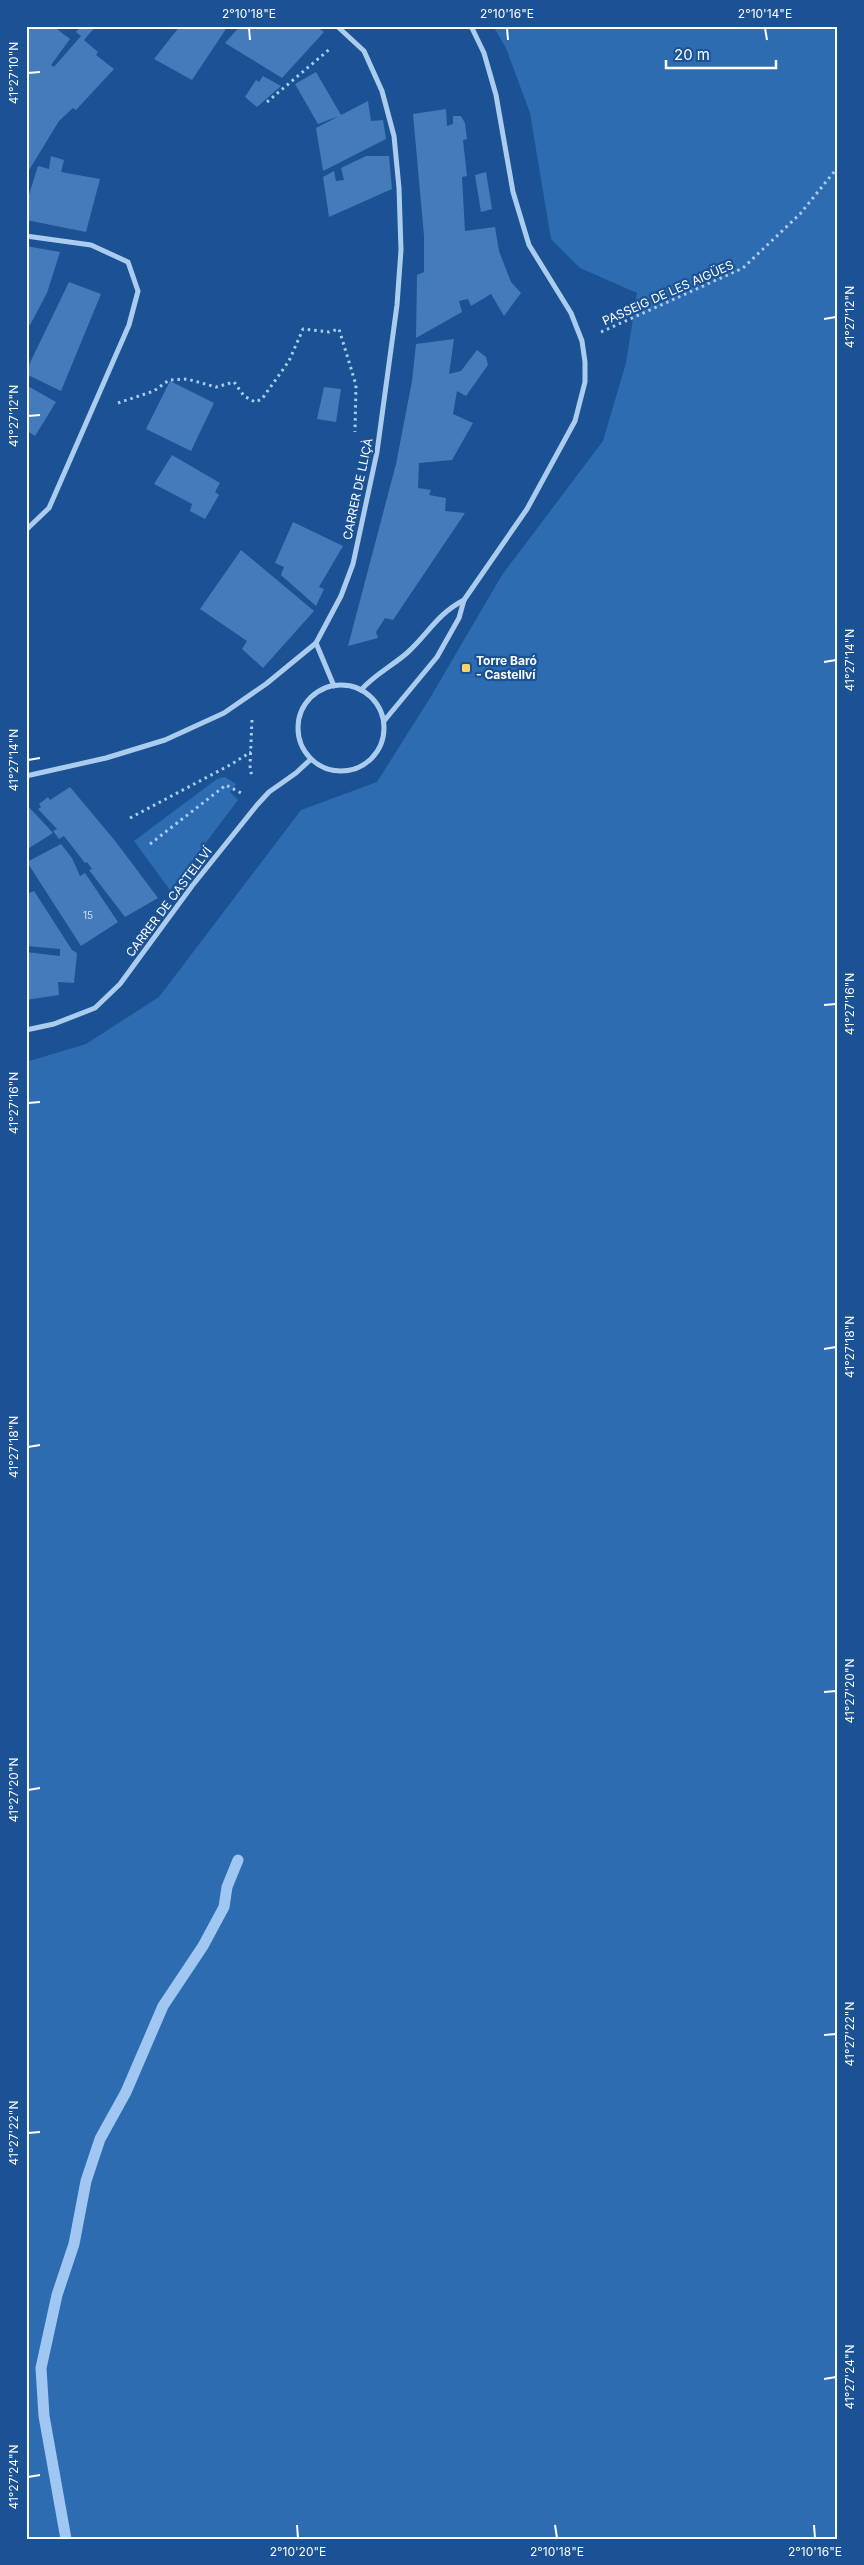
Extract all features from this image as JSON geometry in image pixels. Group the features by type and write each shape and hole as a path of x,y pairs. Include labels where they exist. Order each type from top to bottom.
{"street":[{"name":"CARRER DE LLIÇÀ","path":"26,776 106,758 165,740 224,713 247,698 316,643 342,596 353,564 382,418 397,305 401,250 399,188 394,136 382,91 364,51 337,26"},
{"path":"384,721 437,657 459,618 464,600 527,509 575,421 584,382 585,362 582,341 571,313 529,245 513,192 496,95 484,53 471,26"},
{"path":"26,236 90,245 128,262 138,291 129,325 49,508 26,530"},
{"path":"361,690 368,682 409,651 447,609 464,600"},
{"path":"316,643 334,686"},
{"path":"334,686 348,686 361,690 376,703 384,721 384,735 380,748 372,759 361,766 335,771 322,767 311,759 301,742 299,721 303,709 311,698 322,690 334,686"},
{"name":"CARRER DE CASTELLVÍ","path":"26,1030 54,1024 95,1008 120,984 192,886 257,805 269,792 296,773 311,759"}],"path":[{"path":"267,102 347,35"},
{"name":"PASSEIG DE LES AIGÜES","path":"582,341 743,268 800,214 838,167"},
{"path":"93,405 116,404 154,391 169,380 186,379 216,387 234,382 244,396 255,402 262,399 289,361 303,329 329,332 338,329 356,385 355,431"},
{"path":"250,774 252,721"},
{"path":"130,818 251,752"},
{"path":"150,844 226,785 246,796"}],"shaded area":[{"path":"493,26 838,26 838,2539 26,2539 26,1062 86,1044 159,997 301,810 377,782 430,698 502,575 603,441 626,363 637,293 580,268 551,239 530,113 506,48"},
{"path":"225,777 236,784 230,792 238,800 170,890 134,841 217,779"}],"building":[{"path":"26,26 53,26 70,39 51,65 54,67 81,36 76,32 81,26 96,26 84,40 98,52 96,55 114,69 76,110 73,108 59,121 26,175 26,78 28,75 26,73"},
{"path":"180,26 228,26 192,80 154,59"},
{"path":"240,26 316,26 324,32 282,78 225,43"},
{"path":"316,72 341,115 368,101 371,121 383,120 386,139 323,171 316,128 339,116 318,124 295,84"},
{"path":"263,76 281,86 257,107 245,97 256,80 259,82"},
{"path":"446,109 447,126 453,124 453,116 461,116 465,123 467,139 463,140 467,176 462,177 465,231 495,227 499,251 511,282 521,293 504,316 491,294 471,306 468,299 459,301 462,312 416,338 417,275 424,272 424,236 413,114"},
{"path":"51,156 64,160 61,172 100,179 86,232 26,220 26,204 38,166 49,169"},
{"path":"366,156 389,156 392,189 329,217 323,177 334,171 336,181 344,180 341,168"},
{"path":"486,172 492,209 481,212 475,175"},
{"path":"26,246 60,252 47,293 30,325 26,323"},
{"path":"69,282 101,294 61,391 26,374 26,371"},
{"path":"454,339 449,374 461,371 477,350 486,357 488,365 466,396 457,391 453,414 473,423 452,460 419,463 418,488 431,490 429,495 446,498 445,511 465,513 393,620 385,618 376,632 378,638 348,646 396,464 412,381 416,344"},
{"path":"170,381 214,403 191,451 146,429"},
{"path":"26,385 56,402 35,436 26,430"},
{"path":"324,387 341,389 336,422 317,419"},
{"path":"172,455 220,483 215,492 219,495 205,519 190,511 192,504 154,484"},
{"path":"293,522 343,546 319,587 324,589 316,606 281,575 284,567 275,563"},
{"path":"241,550 314,611 263,668 242,649 247,641 200,609"},
{"path":"70,787 116,842 158,898 125,917 89,870 92,869 87,862 85,863 64,836 59,839 53,831 57,829 38,809 41,807 39,804 48,797 50,800"},
{"path":"26,804 53,833 26,850"},
{"path":"61,844 72,858 80,876 85,873 118,922 81,946 27,862"},
{"path":"34,891 72,950 77,953 74,983 58,982 59,995 26,1000 26,952 60,956 60,949 26,946 26,894"}],"waterway":[{"path":"66,2539 44,2416 41,2368 57,2295 74,2244 86,2181 100,2139 126,2092 163,2006 203,1946 224,1907 227,1887 238,1860"}],"place":[{"name":"Torre Baró - Castellví","path":"466,668"}]}
